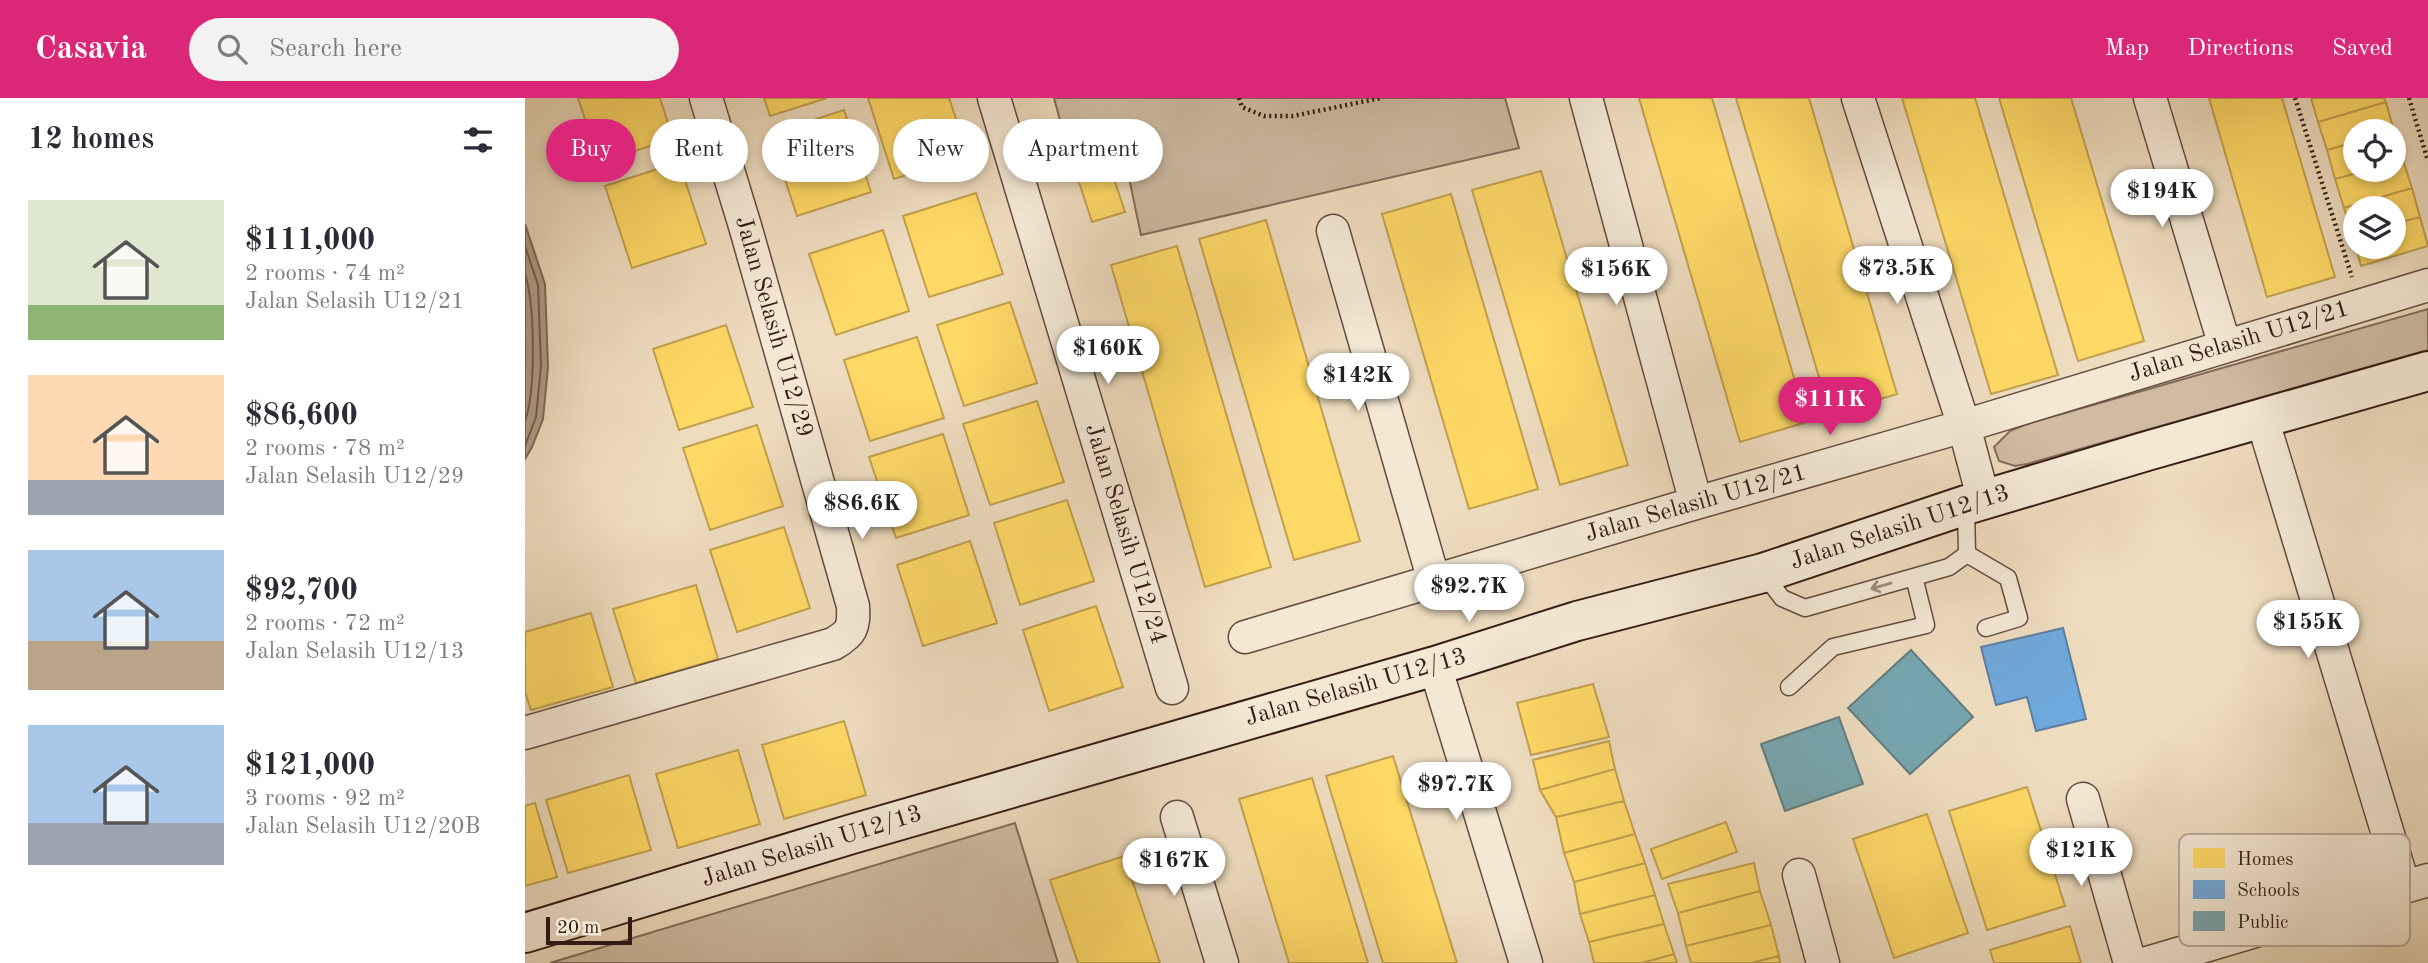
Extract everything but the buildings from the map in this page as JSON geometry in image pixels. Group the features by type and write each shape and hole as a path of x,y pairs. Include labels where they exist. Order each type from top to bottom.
{"street":[{"name":"Jalan Selasih U12/29","path":"525,733 832,645 845,637 854,625 853,606 706,98"},
{"name":"Jalan Selasih U12/24","path":"994,98 1172,688"},
{"path":"1586,98 1696,503"},
{"path":"1858,98 1963,426 1975,503"},
{"path":"2150,98 2225,346"},
{"path":"1333,231 1434,581"},
{"name":"Jalan Selasih U12/21","path":"1245,637 1963,426 2428,285"},
{"name":"Jalan Selasih U12/13","path":"525,933 865,830 1435,666 1577,621 1763,573 1975,503 2428,370"},
{"path":"2262,418 2400,834"},
{"path":"1435,666 1526,963"},
{"path":"2083,799 2130,963"},
{"path":"1177,817 1222,963"},
{"path":"2410,865 2416,883"},
{"path":"1799,874 1823,963"},
{"path":"2147,963 2204,946"}],"lane":[{"path":"1763,573 1782,598 1805,608 1949,566 1967,554 1975,503"},
{"path":"1967,554 2008,578 2019,618 1986,628"},
{"path":"1789,687 1833,647 1926,625 1914,577"}],"path":[{"path":"1239,98 1242,107 1264,116 1293,116 1381,98"},
{"path":"2295,98 2354,284"},
{"path":"2409,98 2428,161"}],"shaded area":[{"path":"1054,98 1505,98 1519,148 1141,235 1130,182 1163,182 1163,119 1060,119"},
{"path":"2428,309 2428,350 2027,464 2015,466 1999,461 1994,447 2010,431 2027,424"},
{"path":"1015,823 1058,963 550,963"}],"water":[{"path":"525,224 545,284 548,367 543,419 525,459"}]}
